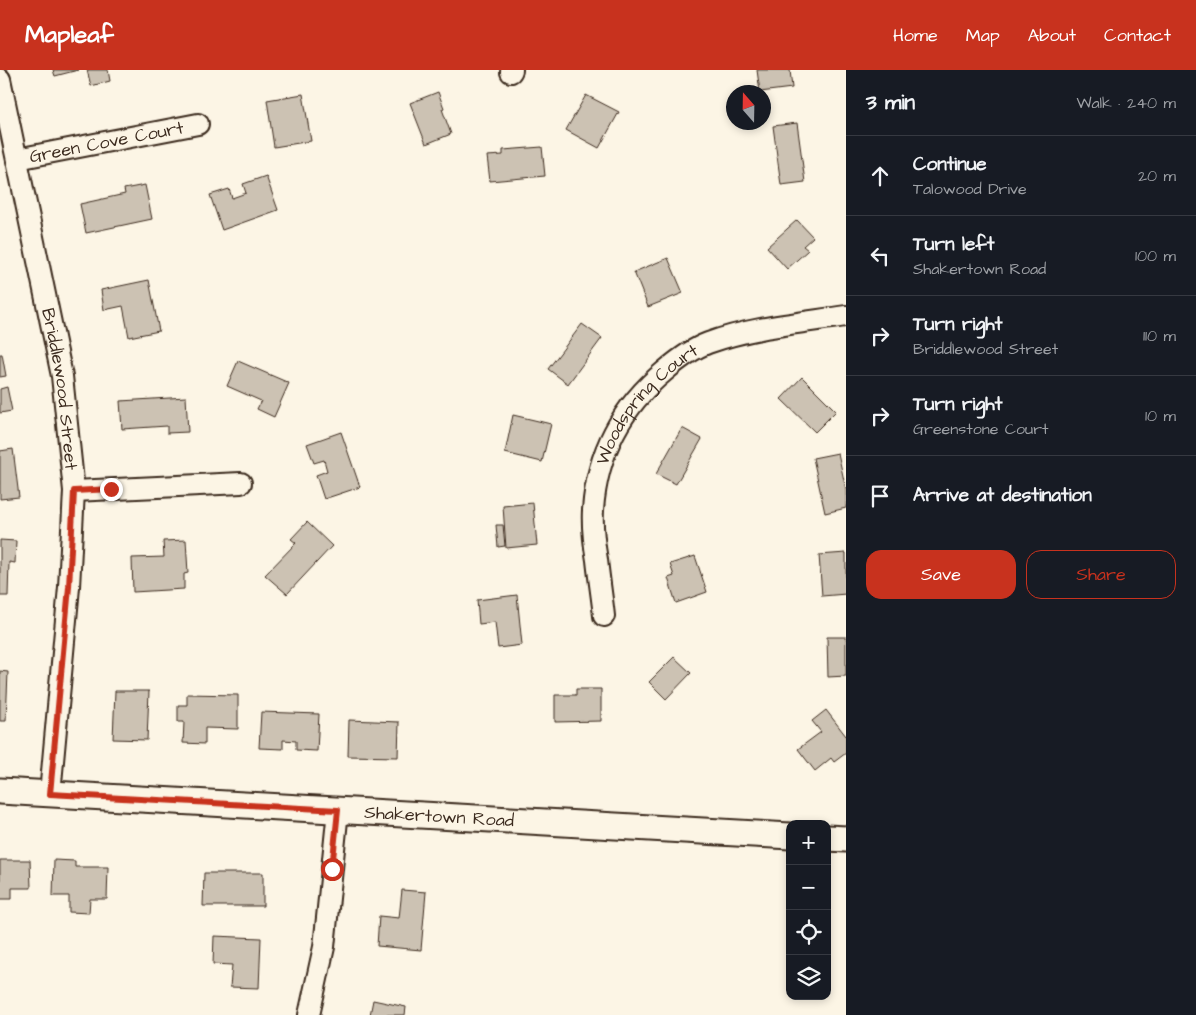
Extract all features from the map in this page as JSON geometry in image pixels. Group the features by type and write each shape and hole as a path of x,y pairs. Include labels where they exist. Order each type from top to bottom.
{"street":[{"name":"Briddlewood Street","path":"0,79 62,376 74,491 69,587 50,794"},
{"name":"Green Cove Court","path":"17,159 198,124"},
{"name":"Woodspring Court","path":"604,616 593,535 595,488 606,448 618,424 633,402 651,382 684,355 706,344 756,330 846,316"},
{"path":"74,491 241,484"},
{"name":"Shakertown Road","path":"0,791 786,836"},
{"path":"309,1015 324,947 338,810"},
{"path":"831,838 846,839"}],"building":[{"path":"53,70 78,70 55,76"},
{"path":"87,70 108,70 110,81 91,86"},
{"path":"757,70 790,70 792,88 771,91 771,85 759,85"},
{"path":"438,92 451,134 426,144 410,103"},
{"path":"303,94 311,141 274,147 267,100"},
{"path":"586,95 619,112 599,148 566,130"},
{"path":"797,123 805,182 781,185 773,126"},
{"path":"542,147 545,176 490,181 487,156 503,155 503,150"},
{"path":"266,176 278,210 222,230 210,195 229,189 232,198 246,193 243,184"},
{"path":"145,185 152,219 86,233 80,204 125,194 124,189"},
{"path":"797,220 813,237 803,246 808,250 787,269 767,247"},
{"path":"668,258 683,293 648,307 634,272"},
{"path":"149,280 159,331 129,337 123,306 104,310 101,290"},
{"path":"582,324 602,338 568,384 548,369"},
{"path":"0,354 2,354 6,376 0,377"},
{"path":"238,361 289,383 274,417 257,409 261,401 227,386"},
{"path":"802,377 836,411 815,432 781,399"},
{"path":"7,387 12,411 0,413 0,389"},
{"path":"186,397 188,432 167,433 167,426 122,429 120,401"},
{"path":"513,415 551,424 542,462 505,453"},
{"path":"682,428 702,439 676,484 656,474"},
{"path":"341,432 360,487 324,499 316,475 327,471 324,460 314,463 307,444"},
{"path":"13,449 19,497 0,499 0,451"},
{"path":"838,453 846,490 846,508 825,513 813,458"},
{"path":"533,503 537,545 506,548 503,506"},
{"path":"307,522 332,546 287,594 265,575 296,543 291,539"},
{"path":"496,525 503,525 505,546 498,547"},
{"path":"0,540 16,541 15,563 9,562 8,596 0,596"},
{"path":"186,540 188,573 184,574 184,589 133,592 132,558 164,557 163,541"},
{"path":"846,553 846,594 822,596 819,555"},
{"path":"695,556 707,592 676,603 668,578 674,576 670,564"},
{"path":"517,595 522,645 498,648 495,622 479,624 477,600"},
{"path":"827,637 846,637 846,676 828,677"},
{"path":"674,657 691,673 666,699 649,682"},
{"path":"0,671 8,672 6,721 0,721"},
{"path":"576,689 601,689 601,721 555,722 555,695 576,695"},
{"path":"115,691 149,691 147,740 113,739"},
{"path":"187,694 238,695 238,729 205,728 205,744 183,743 184,722 178,722 178,705 187,705"},
{"path":"826,710 846,736 846,753 834,762 831,758 815,771 798,749 821,732 812,721"},
{"path":"261,712 319,714 317,751 296,750 296,741 283,740 283,749 259,748"},
{"path":"349,720 399,722 398,757 348,756"},
{"path":"0,860 30,860 31,888 12,888 12,899 0,899"},
{"path":"54,860 75,861 75,867 108,867 107,899 90,899 89,913 69,912 69,896 53,896"},
{"path":"204,873 263,873 263,906 203,906"},
{"path":"402,890 426,892 421,950 377,946 379,916 399,918"},
{"path":"214,936 261,938 259,988 230,987 232,965 213,964"},
{"path":"373,1000 406,1007 405,1015 370,1015"}],"route":[{"path":"111,489 74,491 69,587 50,794 338,810 332,869"}]}
